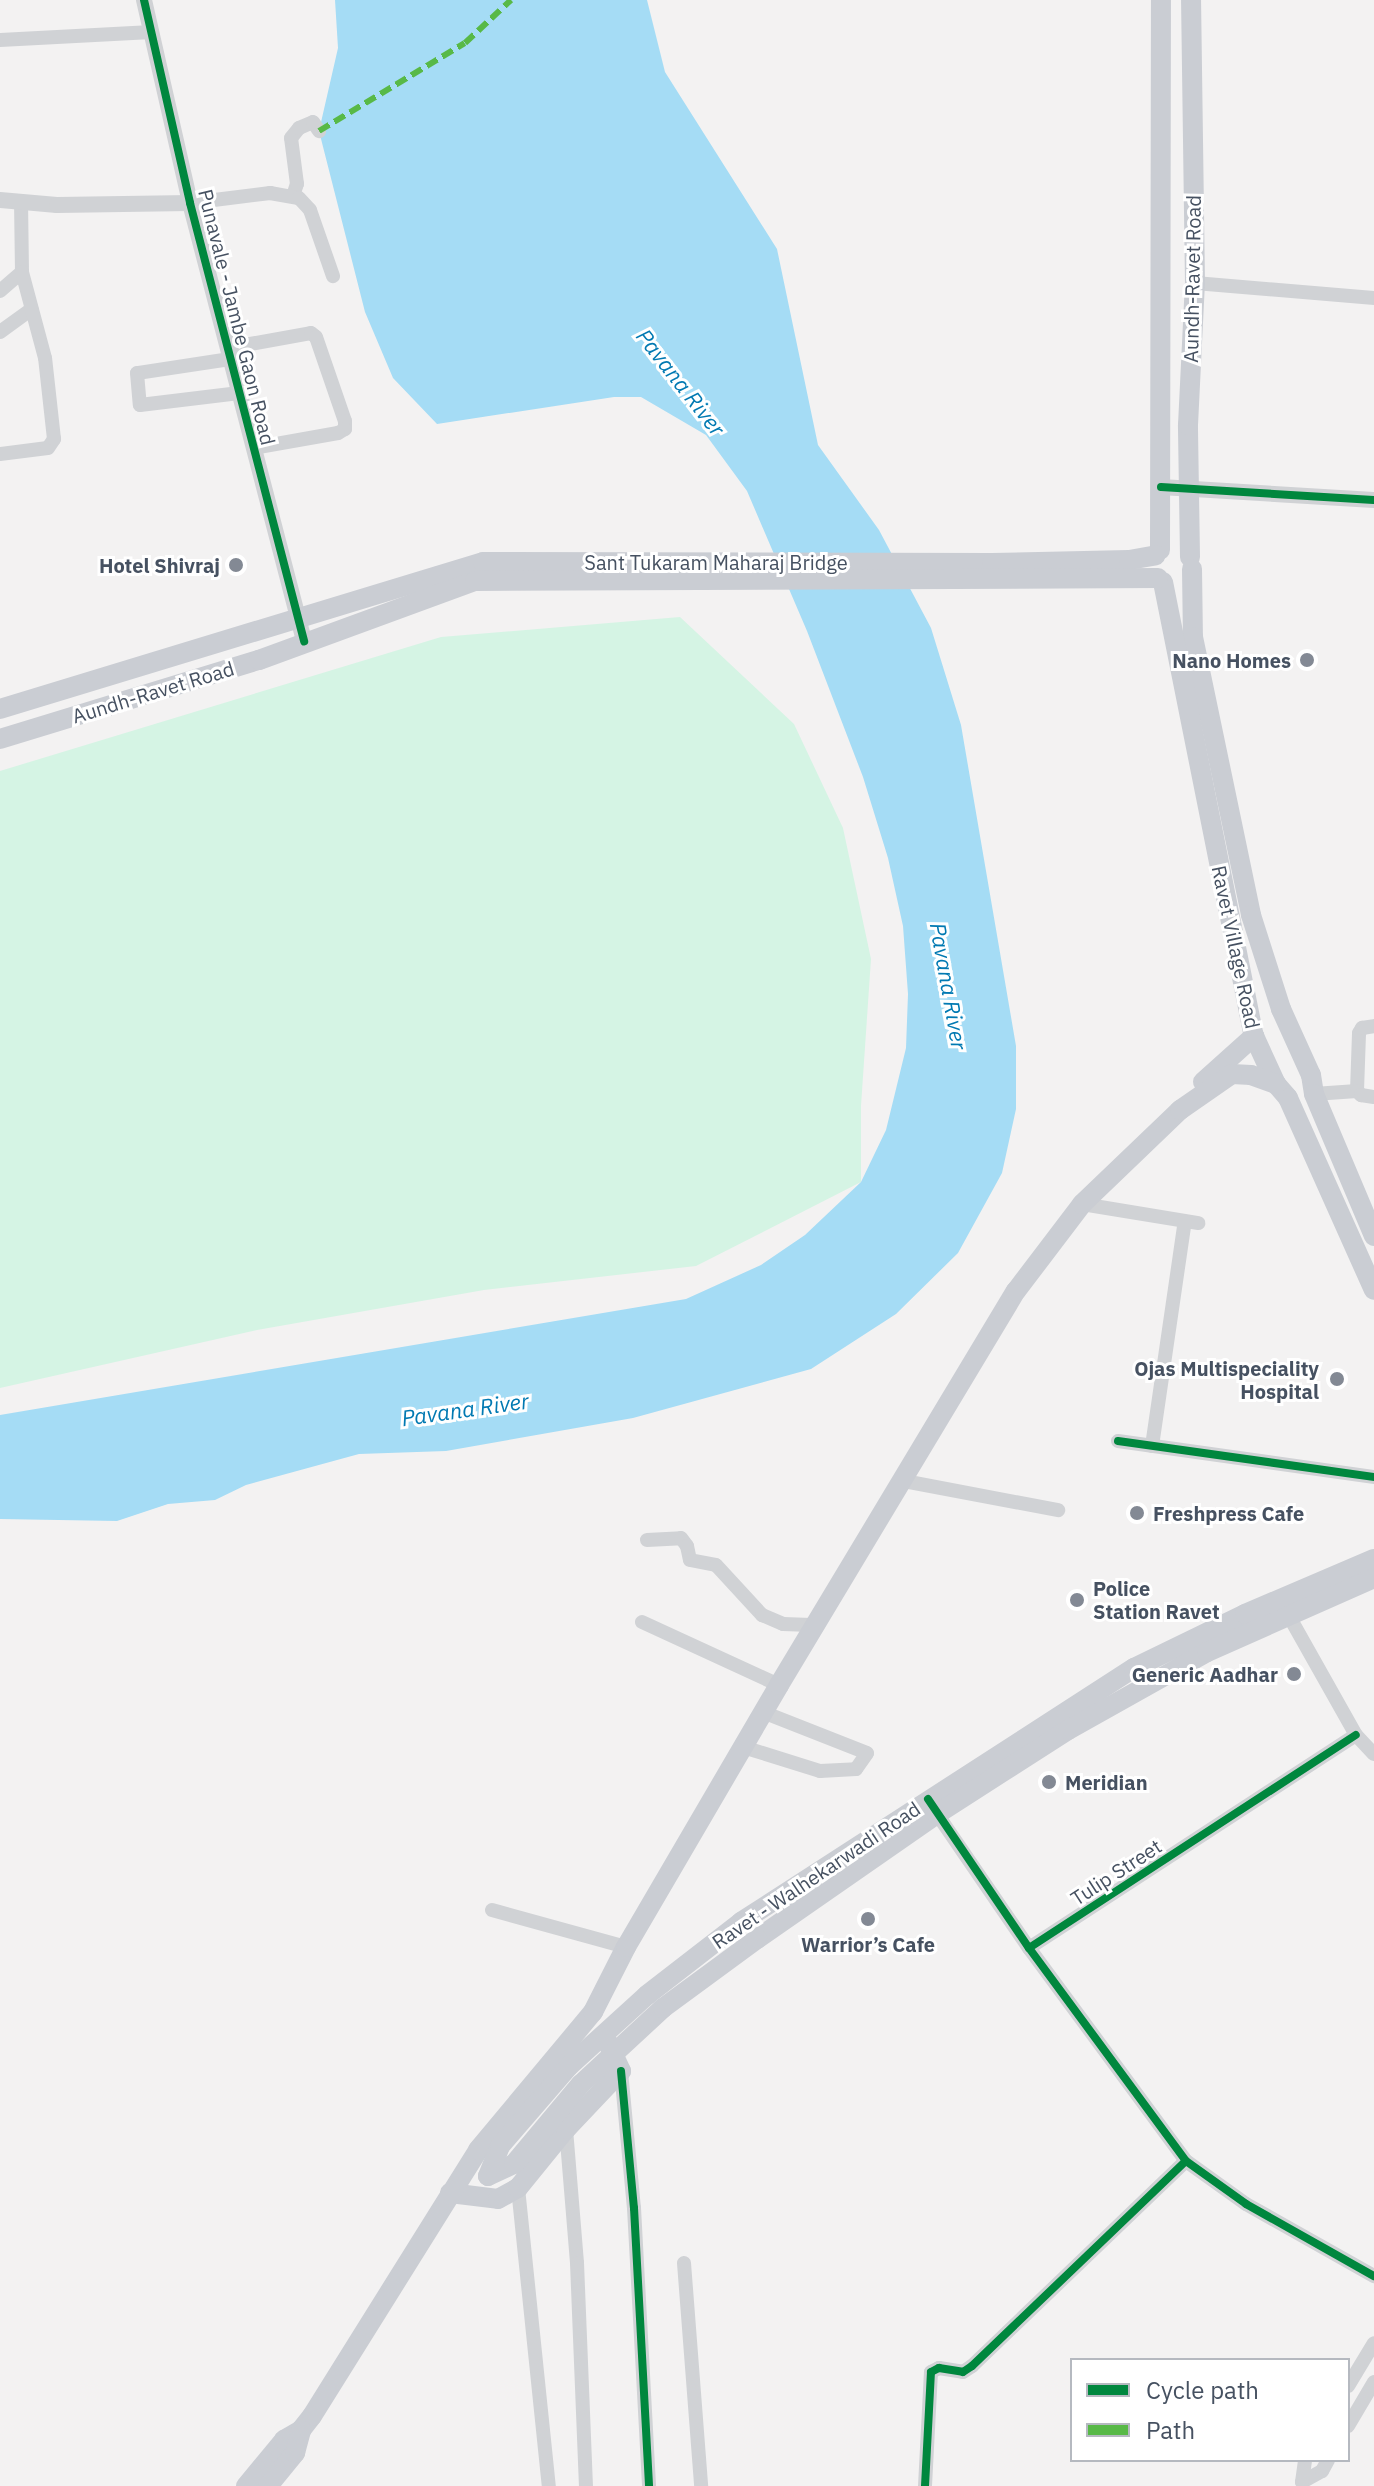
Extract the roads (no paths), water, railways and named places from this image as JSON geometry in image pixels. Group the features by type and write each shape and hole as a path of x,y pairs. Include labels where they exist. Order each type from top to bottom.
{"main road":[{"name":"Aundh-Ravet Road","path":"1158,552 1161,487 1161,0"},
{"name":"Aundh-Ravet Road","path":"1191,0 1195,283 1188,425 1191,563"},
{"path":"1177,546 1191,563 1180,583 992,572 1129,560 1177,546"},
{"path":"1158,552 1153,567 1160,580"},
{"name":"Ravet Village Road","path":"1191,563 1193,637 1251,915 1281,1009 1373,1230"},
{"name":"Sant Tukaram Maharaj Bridge","path":"444,581 992,572"},
{"name":"Ravet Village Road","path":"1160,580 1252,1030 1374,1290"},
{"name":"Aundh-Ravet Road","path":"0,709 298,616 444,581"},
{"name":"Aundh-Ravet Road","path":"0,739 259,660 444,581"},
{"path":"268,2486 295,2453 301,2430 478,2150 535,2077 593,2012 626,1947 763,1712 1016,1291 1082,1204 1180,1110 1252,1030 1255,1013 1281,1009"},
{"path":"1180,1110 1232,1074 1251,1075 1302,1098 1313,1090"},
{"name":"Ravet - Walhekarwadi Road","path":"1284,1607 1374,1559"},
{"name":"Ravet - Walhekarwadi Road","path":"488,2176 514,2164 581,2084 663,2008 932,1807 1134,1668 1284,1607 1374,1578"},
{"name":"Ravet - Walhekarwadi Road","path":"474,2196 488,2176 500,2146 569,2066 647,1995 741,1922 932,1807"},
{"path":"450,2193 498,2199 518,2188 566,2129 621,2071 593,2012"},
{"path":"246,2486 284,2440 301,2430"}],"street":[{"name":"Punavale - Jambe Gaon Road","path":"144,0 190,203 304,641"},
{"path":"0,40 152,32"},
{"path":"293,196 297,184 291,138 299,128 313,122 319,131"},
{"path":"0,200 21,203 190,203 270,193 293,196 310,210 333,276"},
{"path":"0,454 48,448 54,439 45,358 22,272 21,203"},
{"path":"0,291 22,272"},
{"path":"1195,283 1374,298"},
{"path":"0,332 32,309"},
{"path":"239,393 146,407 140,405 137,373 311,333 316,337 345,421 345,429 338,433 254,448"},
{"path":"1161,487 1374,500"},
{"path":"1357,1091 1359,1033 1362,1028 1374,1026"},
{"path":"1313,1090 1357,1091 1374,1097"},
{"path":"1082,1204 1192,1222 1152,1446"},
{"path":"1118,1441 1374,1477"},
{"path":"904,1481 1058,1510"},
{"path":"647,1540 681,1538 687,1546 690,1560 716,1565 762,1615 783,1624 818,1625"},
{"path":"1284,1607 1356,1735 1374,1754"},
{"path":"642,1622 779,1685"},
{"path":"743,1747 820,1771 856,1769 867,1753 763,1712"},
{"name":"Tulip Street","path":"1029,1948 1356,1735"},
{"path":"932,1807 1029,1948 1186,2161 1246,2204 1374,2276"},
{"path":"492,1910 626,1947"},
{"path":"621,2071 634,2208 649,2486"},
{"path":"566,2129 577,2263 586,2486"},
{"path":"925,2486 931,2372 939,2368 963,2372 972,2366 1186,2161"},
{"path":"518,2188 549,2486"},
{"path":"684,2263 701,2486"},
{"path":"1350,2383 1374,2343"},
{"path":"1350,2423 1374,2382"},
{"path":"1305,2462 1302,2482 1322,2471 1327,2462"}],"water":[{"name":"Pavana River","path":"335,0 647,0 665,72 777,249 818,445 879,530 931,628 961,725 1016,1046 1016,1109 1002,1173 958,1253 896,1314 811,1369 633,1418 446,1451 359,1454 246,1485 215,1500 168,1504 117,1521 0,1519 0,1415 686,1299 761,1265 805,1235 861,1182 886,1130 906,1048 908,994 903,926 888,858 863,777 807,631 747,491 706,435 641,397 614,397 437,424 393,378 365,312 319,131 338,48"}],"place":[{"name":"Hotel Shivraj","path":"236,565"},
{"name":"Nano Homes","path":"1307,660"},
{"name":"Ojas Multispeciality Hospital","path":"1337,1379"},
{"name":"Freshpress Cafe","path":"1137,1513"},
{"name":"Police Station Ravet","path":"1077,1600"},
{"name":"Generic Aadhar","path":"1294,1674"},
{"name":"Meridian","path":"1049,1782"},
{"name":"Warrior’s Cafe","path":"868,1919"}]}
